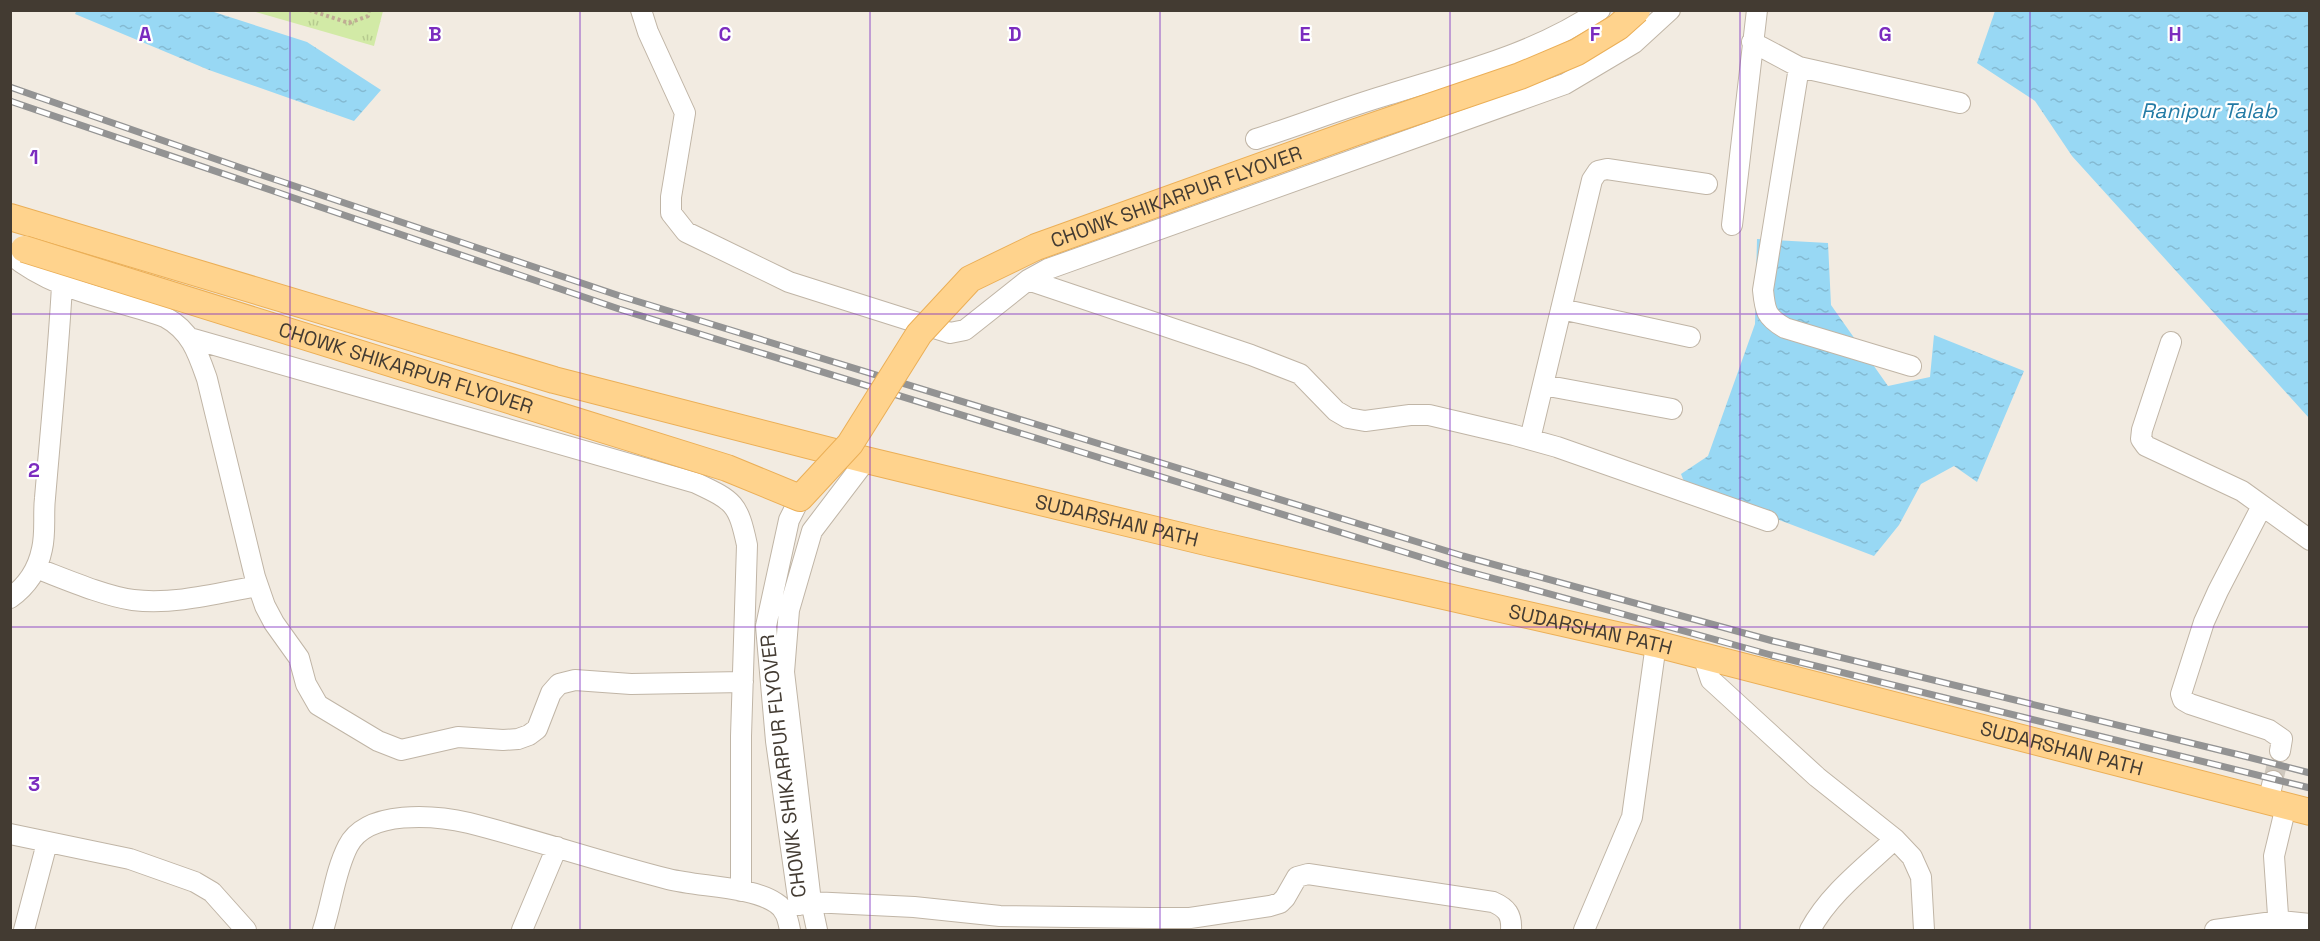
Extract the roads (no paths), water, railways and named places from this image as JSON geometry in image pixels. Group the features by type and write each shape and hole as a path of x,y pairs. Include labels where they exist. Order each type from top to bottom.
{"main road":[{"name":"CHOWK SHIKARPUR FLYOVER","path":"15,250 727,468 800,498 850,444 919,334 970,279 1047,243 1520,76 1577,52 1618,27 1637,10"},
{"name":"SUDARSHAN PATH","path":"10,217 554,380 866,460 1222,546 1656,644 2284,800"}],"street":[{"path":"641,10 648,32 685,113 671,197 671,213 687,232 789,282 950,333 965,330 1028,280 1048,269 1565,84 1634,43 1670,10"},
{"path":"1256,140 1499,60 1557,35 1600,10"},
{"path":"1732,225 1752,42 1758,10"},
{"path":"1752,42 1799,67 1960,103"},
{"path":"1799,67 1765,279 1764,306 1771,320 1785,327 1911,366"},
{"path":"1530,439 1592,180 1598,171 1607,169 1707,184"},
{"path":"15,250 29,270 62,286 165,317 177,323 190,338 197,348 207,379 258,586 274,623 299,658 306,684 318,705 378,741 401,750 458,737 518,740 537,729 551,693 559,684 574,680 631,684 743,682"},
{"path":"1028,280 1251,355 1300,374 1336,411 1348,418 1365,421 1410,415 1428,416 1530,439 1768,521"},
{"path":"10,598 27,583 36,568 42,548 44,500 58,363 62,286"},
{"path":"1561,309 1690,337"},
{"path":"190,338 696,483 725,497 740,515 747,545 741,891"},
{"path":"2171,342 2141,439 2146,446 2242,490 2310,540"},
{"path":"1543,385 1672,409"},
{"path":"817,930 811,902 784,672 789,610 812,531 866,460"},
{"name":"CHOWK SHIKARPUR FLYOVER","path":"800,498 789,520 766,626 776,741 803,930"},
{"path":"2262,506 2218,591 2201,633 2181,694 2183,700 2190,704 2269,730 2282,739 2280,752"},
{"path":"36,568 132,600 157,601 193,598 258,586"},
{"path":"1584,930 1632,817 1656,644"},
{"path":"1703,656 1712,680 1817,777 1894,838 1912,857 1921,877 1924,930"},
{"path":"2279,926 2274,856 2284,800"},
{"path":"323,930 349,844 367,826 400,818 445,817 670,880 741,891 775,902 787,916 790,930"},
{"path":"10,834 129,859 195,882 212,892 246,930"},
{"path":"1810,930 1816,918 1836,894 1894,838"},
{"path":"24,930 47,843"},
{"path":"522,930 557,847"},
{"path":"811,902 914,907 1000,916 1190,918 1280,903 1297,877 1308,874 1493,902 1509,912 1511,930"},
{"path":"2215,930 2310,924"}],"water":[{"path":"77,10 211,11 307,42 381,90 354,121 209,70 75,14"},
{"name":"Ranipur Talab","path":"1995,11 2309,11 2309,418 2072,156 2035,101 1977,63"},
{"path":"1757,239 1828,243 1831,305 1888,386 1930,377 1934,335 2024,371 1977,482 1954,466 1921,484 1899,525 1874,556 1685,484 1681,474 1708,456 1755,324"}],"tunnel":[{"path":"2273,781 2280,751"}],"railway":[{"path":"10,87 620,296 1463,556 1773,641 2310,773"},
{"path":"10,101 619,309 1459,569 1771,655 2310,788"}]}
